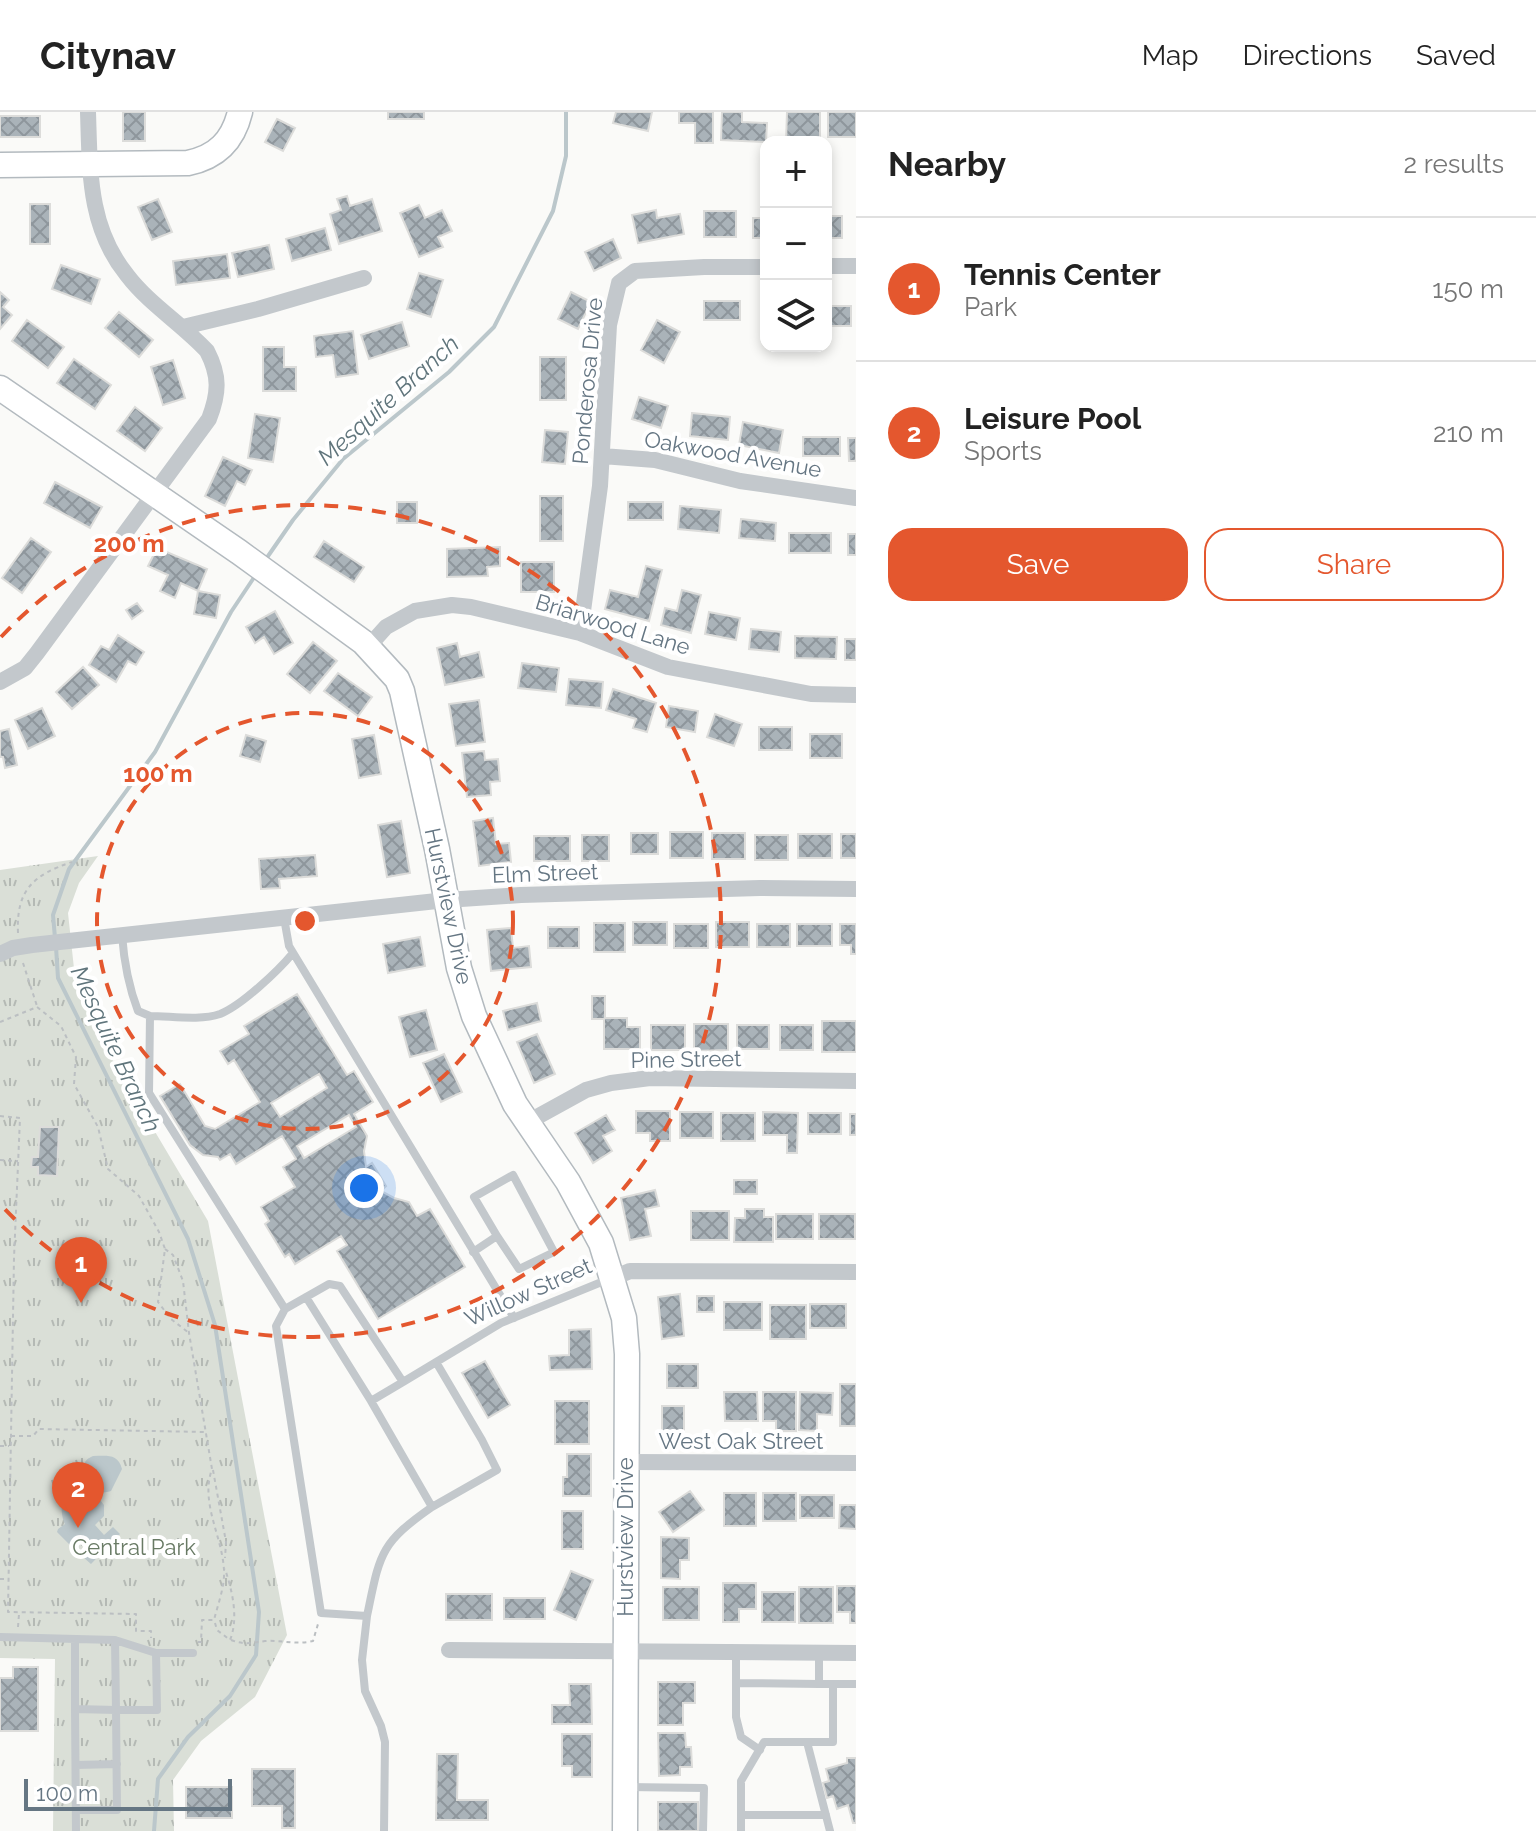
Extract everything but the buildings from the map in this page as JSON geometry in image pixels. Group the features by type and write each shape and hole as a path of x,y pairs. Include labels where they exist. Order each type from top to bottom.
{"street":[{"path":"0,682 25,668 209,419 216,401 218,382 207,351 127,276 98,224 91,196 88,112"},
{"path":"0,165 188,163 204,160 220,151 229,139 237,126 240,112"},
{"path":"832,266 856,266"},
{"name":"Ponderosa Drive","path":"580,633 602,456 609,325 619,283 635,271 760,267"},
{"path":"183,327 364,278"},
{"name":"Hurstview Drive","path":"0,388 239,552 369,646 397,679 459,968 474,1016 526,1123 587,1214 601,1243 624,1318 627,1354 625,1831"},
{"name":"Oakwood Avenue","path":"602,456 655,460 740,481 856,498"},
{"name":"Briarwood Lane","path":"369,646 386,627 415,611 452,605 580,633 668,667 811,694 856,695"},
{"name":"Elm Street","path":"0,954 18,947 446,900 537,894 856,889"},
{"name":"Pine Street","path":"526,1123 586,1090 650,1078 856,1081"},
{"name":"Willow Street","path":"613,1278 630,1271 856,1272"},
{"name":"West Oak Street","path":"625,1462 856,1463"},
{"path":"449,1650 856,1653"}],"lane":[{"path":"284,918 293,953 514,1318"},
{"path":"122,935 130,990 138,1011 150,1016 204,1017 221,1014 278,972 293,953"},
{"path":"150,1016 149,1093 285,1309"},
{"path":"513,1175 554,1252 519,1269 497,1236 474,1197 513,1175"},
{"path":"473,1252 497,1236"},
{"name":"Willow Street","path":"371,1401 514,1318 613,1278"},
{"path":"367,1616 321,1613 276,1326 285,1309 329,1284 340,1286 403,1382"},
{"path":"306,1297 432,1507"},
{"path":"384,1831 385,1742 365,1691 362,1660 377,1569 384,1549 398,1532 432,1507 497,1470 436,1362"},
{"path":"0,1637 115,1640 156,1653 193,1653"},
{"path":"75,1639 76,1831"},
{"path":"76,1810 117,1810 115,1640"},
{"path":"736,1652 736,1717 741,1737 760,1750"},
{"path":"75,1709 157,1710 156,1653"},
{"path":"819,1653 819,1684"},
{"path":"736,1683 856,1684"},
{"path":"741,1831 741,1781 764,1742 833,1742 833,1684"},
{"path":"807,1742 830,1831"},
{"path":"76,1765 117,1764"},
{"path":"625,1787 704,1788 703,1831"},
{"path":"741,1815 826,1815"}],"path":[{"path":"72,862 49,870 24,893 17,913 18,947 37,1007 61,1026 76,1057 74,1084 98,1127 108,1169 139,1196 159,1232 165,1249 158,1302 171,1319 189,1333"},
{"path":"0,1022 37,1007"},
{"path":"0,1116 20,1118 8,1612 136,1614 136,1631 151,1631 151,1642"},
{"path":"0,1160 19,1161"},
{"path":"165,1249 173,1255 183,1281 189,1333 226,1542 225,1575 214,1620 217,1630 230,1640 244,1645 265,1641 301,1644 313,1641 321,1613"},
{"path":"10,1436 33,1436 39,1429 206,1432"},
{"path":"0,1446 10,1446"},
{"path":"212,1469 206,1485 232,1589 235,1629 230,1640"},
{"path":"0,1579 8,1579"},
{"path":"187,1642 201,1642 202,1620 214,1620"}],"green space":[{"name":"Central Park","path":"98,856 79,883 68,913 76,987 116,1066 208,1221 287,1635 255,1697 201,1741 173,1780 174,1831 53,1831 55,1659 0,1658 0,870"}],"shaded area":[{"path":"93,1456 111,1456 118,1460 122,1469 111,1491 93,1492 82,1483 84,1463"},
{"path":"74,1493 83,1499 100,1500 104,1505 104,1516 95,1525 104,1535 113,1527 120,1534 91,1564 83,1557 90,1548 81,1539 72,1547 57,1532 65,1524 63,1497"}],"waterway":[{"name":"Mesquite Branch","path":"266,559 293,520 343,459 449,372 494,327 553,211 566,156 566,112"},
{"name":"Mesquite Branch","path":"55,938 53,915 69,869 155,752 231,612 257,573"},
{"name":"Mesquite Branch","path":"56,947 58,978 188,1239 215,1325 259,1612 256,1655 230,1696 188,1737 158,1779 154,1831"}],"place":[{"name":"Tennis Center","path":"81,1303"},
{"name":"Leisure Pool","path":"78,1528"}]}
